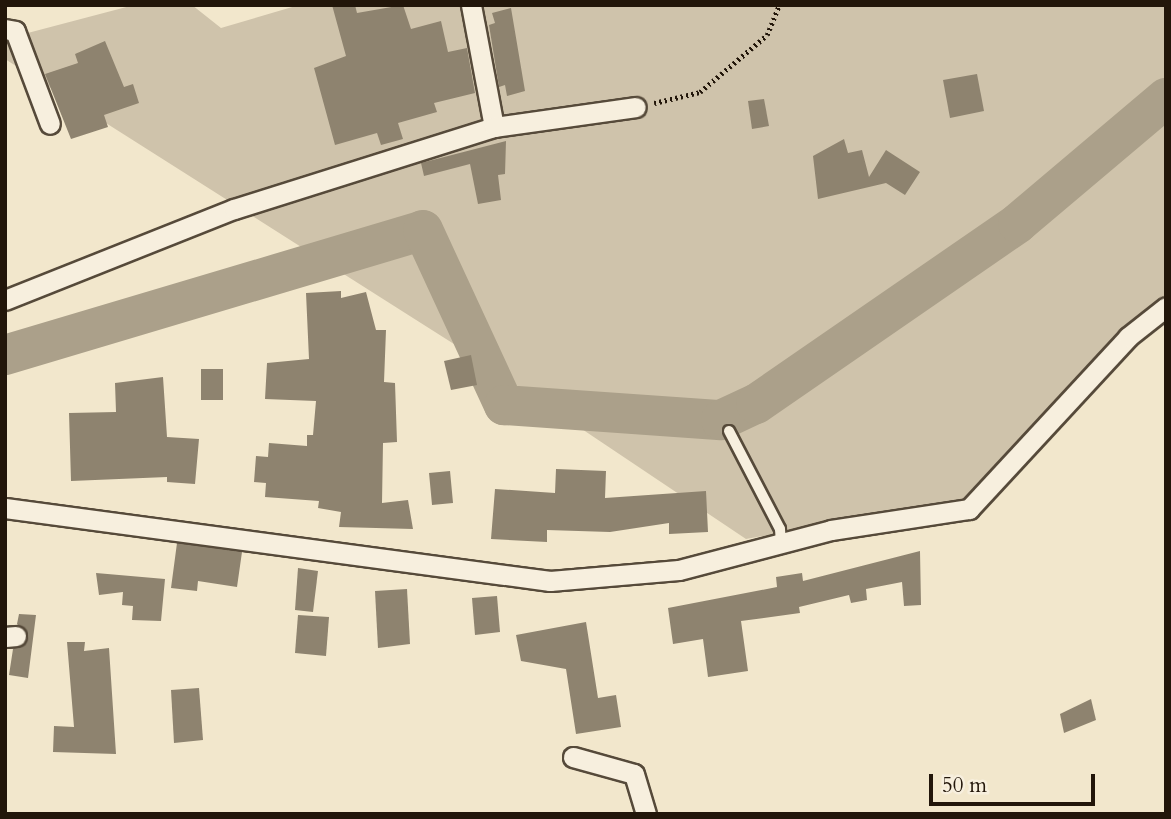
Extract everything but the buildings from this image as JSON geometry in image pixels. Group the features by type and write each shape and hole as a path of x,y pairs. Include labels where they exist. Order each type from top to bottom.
{"street":[{"path":"471,5 494,127"},
{"path":"5,29 15,31 50,124"},
{"path":"5,300 234,209 494,127 636,107"},
{"path":"5,508 550,581 679,570 781,544 969,509 1128,337 1166,307"},
{"path":"573,757 634,774 646,814"}],"lane":[{"path":"729,431 781,544"}],"path":[{"path":"636,107 700,92 767,35 779,5"}],"shaded area":[{"path":"134,5 192,5 221,28 299,5 1166,5 1166,298 968,500 746,539 476,358 5,59 5,39"}],"waterway":[{"path":"5,355 423,230 504,405 721,420 756,404 1018,223 1166,98"}]}
